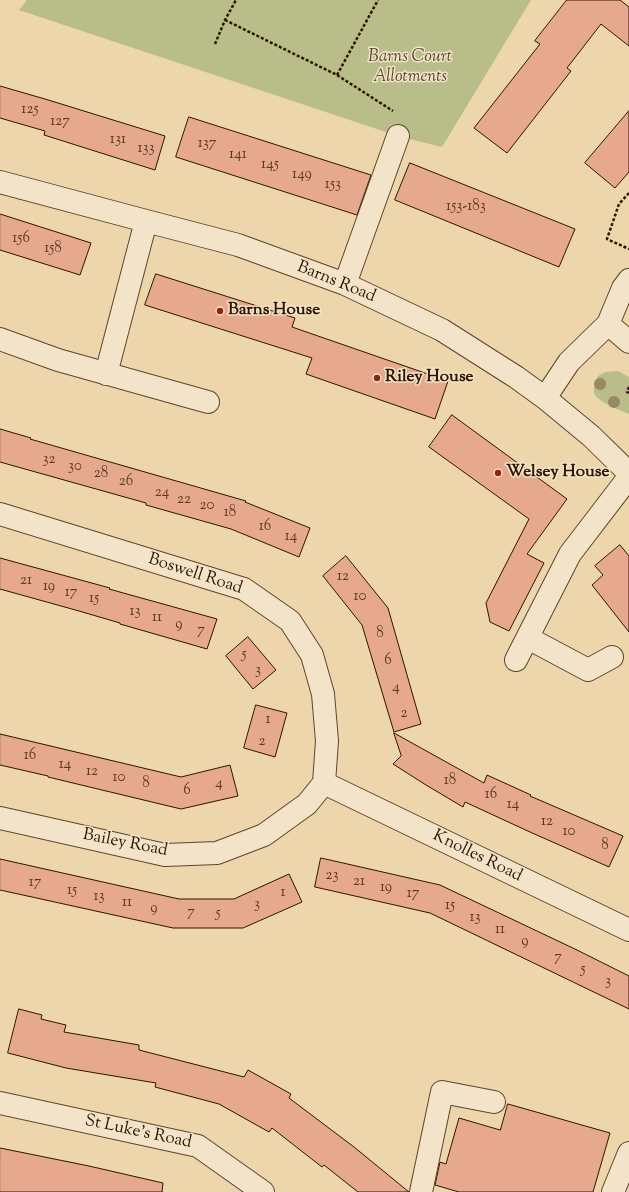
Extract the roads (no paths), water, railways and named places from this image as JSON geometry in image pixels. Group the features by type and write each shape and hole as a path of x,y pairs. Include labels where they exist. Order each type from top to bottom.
{"street":[{"path":"345,284 398,136"},
{"name":"Barns Road","path":"0,182 238,245 345,284 442,330 516,378 545,398 591,436 629,473"},
{"path":"106,374 146,221"},
{"path":"545,398 569,362 608,324 623,288 629,280"},
{"path":"608,324 629,342"},
{"path":"0,339 58,360 208,402"},
{"path":"516,660 570,554 629,477"},
{"name":"Boswell Road","path":"0,514 244,589 290,621 312,655 323,694 327,741 324,783"},
{"path":"528,638 588,670 612,657"},
{"name":"Bailey Road","path":"0,818 165,854 217,853 264,835 307,804 324,783"},
{"name":"Knolles Road","path":"324,783 629,930"},
{"path":"421,1192 442,1092 494,1102"},
{"name":"St Luke's Road","path":"0,1103 198,1146 263,1192"},
{"path":"613,1192 629,1153"}],"place":[{"name":"Barns House","path":"220,311"},
{"name":"Riley House","path":"377,378"},
{"name":"Welsey House","path":"498,473"}],"park label":[{"name":"Barns Court Allotments","path":"410,68"}]}
